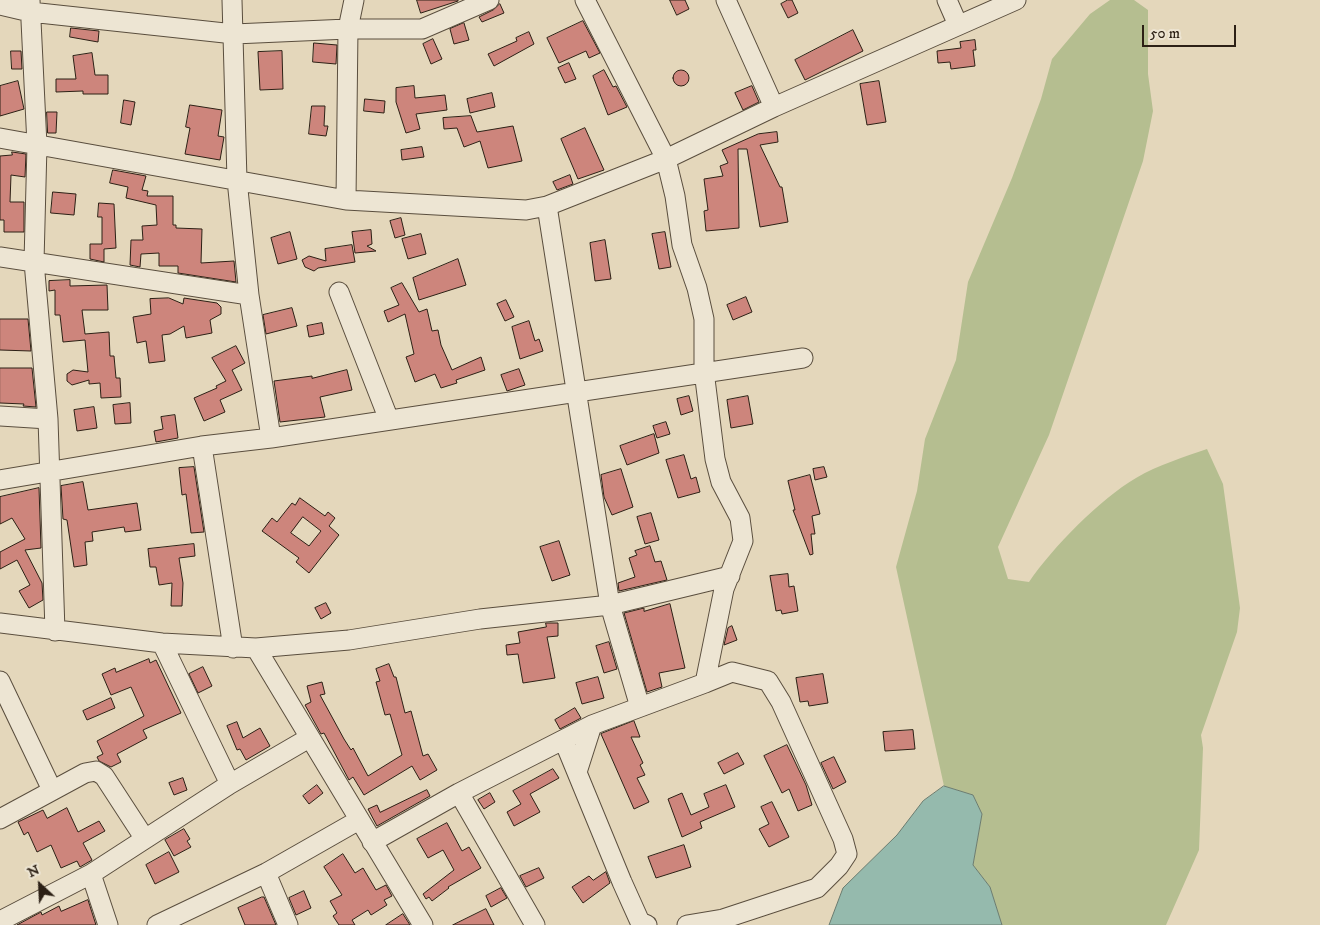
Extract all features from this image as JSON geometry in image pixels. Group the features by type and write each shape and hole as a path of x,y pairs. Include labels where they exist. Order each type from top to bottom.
{"street":[{"path":"232,0 237,180 249,295 271,438"},
{"path":"346,200 348,29 354,0"},
{"path":"0,5 30,6 234,34 348,29 422,29 489,0"},
{"path":"585,0 666,158 675,196 682,245 697,288 704,319 704,371 715,459 721,482 740,518 743,541 724,589 704,683"},
{"path":"726,0 774,107"},
{"path":"947,0 958,25"},
{"path":"0,138 346,200 526,210 547,206 666,158 774,107 1016,0"},
{"path":"30,6 38,145 34,262 48,419 55,631"},
{"path":"547,206 578,392 610,604 640,707"},
{"path":"0,257 249,295"},
{"path":"339,292 389,420"},
{"path":"0,480 202,446 271,438 704,371 743,368 803,358"},
{"path":"0,416 48,419"},
{"path":"202,446 233,648"},
{"path":"0,623 162,643 256,648 349,640 480,620 610,604 730,576"},
{"path":"162,643 230,784"},
{"path":"256,648 423,925"},
{"path":"372,842 459,793 592,725 732,672 768,681 781,702 843,839 847,854 839,866 817,888 723,919 687,925"},
{"path":"0,681 52,790"},
{"path":"577,772 592,725"},
{"path":"0,921 91,874 230,784 309,738"},
{"path":"564,741 640,924"},
{"path":"0,819 85,773 96,771 104,776 145,839"},
{"path":"459,793 535,925"},
{"path":"157,925 266,873 359,820"},
{"path":"266,873 288,925"},
{"path":"91,874 108,925"}],"green space":[{"path":"1110,0 1134,0 1148,10 1148,74 1153,111 1143,161 1049,435 998,547 1008,579 1029,582 1064,539 1107,498 1153,469 1207,449 1223,484 1240,608 1237,632 1201,735 1203,748 1199,850 1166,925 1002,925 990,887 973,865 982,814 973,795 944,786 896,567 917,491 925,439 956,360 968,282 1012,178 1041,99 1052,59 1090,14"}],"water":[{"path":"944,786 973,795 982,814 973,865 990,887 1002,925 829,925 843,888 897,835 923,801"}],"building":[{"path":"417,0 458,0 458,1 421,13"},
{"path":"670,0 685,0 689,9 677,15"},
{"path":"792,0 798,13 788,18 781,4"},
{"path":"500,4 504,13 482,22 479,17"},
{"path":"583,21 600,53 589,58 586,51 559,63 547,38"},
{"path":"464,23 469,40 454,44 450,29"},
{"path":"71,28 99,31 98,42 70,37"},
{"path":"853,30 863,51 805,80 795,60"},
{"path":"529,32 534,44 494,66 488,54 517,41 516,38"},
{"path":"433,39 442,59 431,64 423,44"},
{"path":"975,40 976,50 973,50 975,66 951,69 950,62 938,63 937,51 961,48 960,42"},
{"path":"314,43 337,45 336,64 313,62"},
{"path":"11,51 21,51 22,69 12,69"},
{"path":"282,51 283,89 260,90 258,52"},
{"path":"92,53 95,75 108,75 108,94 83,94 83,91 56,92 56,79 76,79 73,56"},
{"path":"569,63 576,79 565,83 558,68"},
{"path":"604,70 613,87 616,86 627,107 608,115 593,76"},
{"path":"678,70 684,70 689,75 687,84 678,86 673,81 673,75"},
{"path":"18,81 24,109 0,116 0,86"},
{"path":"879,81 886,122 867,125 860,84"},
{"path":"414,86 415,98 445,95 447,110 416,114 420,129 406,133 396,102 396,88"},
{"path":"752,86 759,102 743,110 735,93"},
{"path":"492,93 495,107 470,113 467,99"},
{"path":"365,99 385,101 384,113 364,111"},
{"path":"124,100 135,102 131,125 121,123"},
{"path":"190,105 222,110 218,136 224,137 220,160 185,154 190,128 186,127"},
{"path":"312,106 325,106 324,126 328,126 326,136 309,134"},
{"path":"47,112 57,112 56,133 48,133"},
{"path":"471,116 477,132 513,126 522,161 488,168 480,141 464,147 457,128 444,129 443,118"},
{"path":"585,128 604,170 578,179 561,139"},
{"path":"777,132 778,142 760,145 780,187 782,187 788,222 760,227 747,149 738,149 739,228 706,231 704,211 708,210 704,179 723,176 720,166 728,163 722,150 758,134"},
{"path":"422,147 424,157 402,160 401,150"},
{"path":"12,152 26,154 25,177 11,175 10,202 24,202 24,232 4,232 4,220 0,220 0,156 12,155"},
{"path":"113,170 146,176 142,190 148,191 147,196 173,196 173,225 176,225 176,228 202,229 201,263 234,261 236,282 178,273 178,266 159,266 159,253 141,254 140,267 130,265 131,240 143,240 142,226 157,225 156,205 126,198 128,187 110,183"},
{"path":"570,175 573,184 557,190 553,182"},
{"path":"53,192 76,194 74,215 51,213"},
{"path":"99,203 114,204 116,248 104,249 104,262 90,259 90,244 102,244 102,217 98,217"},
{"path":"401,218 405,235 395,238 390,221"},
{"path":"371,230 372,244 367,246 376,251 355,253 352,232"},
{"path":"290,232 297,259 278,264 271,238"},
{"path":"665,232 671,267 659,269 652,234"},
{"path":"421,234 426,254 408,259 402,239"},
{"path":"605,240 611,279 595,281 590,243"},
{"path":"352,245 355,262 318,268 314,271 305,267 302,260 309,256 326,261 325,249"},
{"path":"458,259 466,285 419,300 413,278"},
{"path":"70,280 70,286 107,285 108,310 82,310 85,334 109,332 110,356 114,356 116,378 120,378 121,397 101,398 100,383 89,384 89,380 72,385 67,381 67,374 73,370 88,372 85,340 63,342 60,315 55,315 55,290 49,291 49,281"},
{"path":"402,283 419,312 427,309 432,331 438,330 441,345 452,370 481,357 485,370 456,380 457,383 441,388 435,374 415,382 406,357 414,354 405,314 388,322 384,311 399,305 391,288"},
{"path":"746,297 752,312 733,320 727,305"},
{"path":"169,298 183,304 184,298 217,303 221,307 221,314 210,320 212,333 186,338 184,326 170,334 162,335 165,361 149,363 146,341 137,343 133,317 151,314 150,299"},
{"path":"506,300 514,317 505,321 497,304"},
{"path":"292,308 297,326 266,334 263,315"},
{"path":"0,319 28,319 31,351 0,350"},
{"path":"529,321 535,341 539,339 543,351 520,359 512,327"},
{"path":"322,323 324,334 309,337 307,326"},
{"path":"236,346 245,363 232,370 242,390 220,400 225,412 204,421 194,398 217,388 216,386 226,381 212,358"},
{"path":"0,368 32,368 36,407 23,406 24,404 0,403"},
{"path":"519,369 525,385 507,391 501,375"},
{"path":"347,370 352,390 320,397 325,417 280,422 274,381 312,376 312,378"},
{"path":"689,396 693,411 681,415 677,399"},
{"path":"748,396 753,424 731,428 727,400"},
{"path":"130,403 131,423 115,424 113,405"},
{"path":"94,407 97,428 77,431 74,410"},
{"path":"175,415 178,438 156,442 154,431 163,429 161,417"},
{"path":"666,422 670,434 657,438 653,426"},
{"path":"654,434 659,453 627,465 620,446"},
{"path":"684,455 691,479 696,477 700,492 678,498 666,460"},
{"path":"194,467 204,532 191,533 186,494 182,495 179,468"},
{"path":"824,467 827,477 815,480 813,469"},
{"path":"621,469 633,507 612,515 604,497 601,475"},
{"path":"810,475 820,514 812,516 815,534 811,534 813,554 810,555 793,510 795,510 788,481"},
{"path":"83,482 88,510 137,503 141,530 125,532 124,527 92,532 93,541 85,542 87,565 74,567 67,520 63,519 61,486"},
{"path":"39,488 41,548 25,550 42,583 43,600 29,608 19,591 30,585 17,560 0,569 0,552 25,539 12,518 0,524 0,497"},
{"path":"300,498 325,516 328,512 335,518 329,526 339,535 309,573 296,562 299,558 262,531 272,518 277,522 292,503 295,505","holes":["303,517 321,531 309,546 291,533"]},
{"path":"651,513 659,540 645,544 637,517"},
{"path":"559,541 570,575 552,581 540,547"},
{"path":"194,544 195,556 179,558 183,583 182,606 171,606 172,583 159,585 156,567 150,567 148,549"},
{"path":"650,546 655,562 661,561 667,580 619,591 618,583 635,577 629,558 637,555 635,551"},
{"path":"788,574 789,587 794,586 798,611 782,614 781,610 776,611 770,576"},
{"path":"326,603 331,613 321,619 315,608"},
{"path":"670,604 685,668 659,673 662,687 647,692 624,613 644,608 644,611"},
{"path":"546,623 558,623 558,636 547,637 555,678 523,683 518,654 507,655 506,645 520,643 518,632 546,627"},
{"path":"732,626 737,640 724,645 728,628"},
{"path":"609,642 617,669 604,673 596,646"},
{"path":"149,659 150,663 156,660 181,713 143,730 147,738 117,754 121,762 111,767 99,761 97,757 103,754 97,741 144,716 131,687 111,695 102,674 115,668 116,672"},
{"path":"389,664 394,677 396,677 405,713 411,711 423,756 428,754 437,770 420,780 412,766 364,795 353,777 349,780 324,733 321,734 305,705 311,702 307,686 322,682 325,694 320,695 344,739 351,750 353,748 368,776 402,755 390,714 385,715 376,682 380,681 376,669"},
{"path":"203,667 212,686 198,693 189,674"},
{"path":"823,674 828,703 809,706 808,701 800,702 796,678"},
{"path":"598,677 604,698 582,704 576,683"},
{"path":"111,698 115,708 87,720 83,711"},
{"path":"575,708 581,718 560,729 555,720"},
{"path":"634,721 640,737 631,737 643,763 640,765 645,775 637,778 649,802 634,809 601,734"},
{"path":"237,722 243,738 260,728 270,746 246,760 240,749 237,750 227,726"},
{"path":"913,730 915,749 885,751 883,732"},
{"path":"787,745 806,785 812,805 798,811 789,789 782,793 764,756"},
{"path":"738,753 744,764 724,774 718,763"},
{"path":"834,757 846,782 833,789 821,763"},
{"path":"553,769 559,778 530,794 540,812 514,826 507,812 521,804 513,791"},
{"path":"183,778 187,790 174,795 169,783"},
{"path":"317,785 323,793 309,804 303,796"},
{"path":"726,785 735,807 700,822 702,828 682,837 668,799 682,793 691,815 709,807 704,794"},
{"path":"427,790 430,796 377,826 368,809 377,805 380,812"},
{"path":"490,793 495,802 484,809 478,800"},
{"path":"772,802 789,837 769,847 759,829 769,824 761,807"},
{"path":"67,808 78,832 99,821 105,831 83,843 92,860 80,867 77,861 61,868 51,845 37,852 28,832 24,835 18,822 43,810 47,818"},
{"path":"447,823 462,851 469,847 481,868 448,887 432,901 429,897 426,899 423,894 454,870 443,850 428,858 417,839"},
{"path":"184,829 190,839 187,841 191,847 174,856 165,840"},
{"path":"684,845 691,867 656,878 648,857"},
{"path":"169,852 179,872 155,884 146,865"},
{"path":"343,854 355,873 363,868 376,890 386,885 392,896 384,900 387,905 371,915 368,910 352,920 355,925 339,925 333,916 337,913 330,901 342,895 324,867"},
{"path":"539,868 544,878 526,887 520,876"},
{"path":"606,872 610,883 583,903 572,887 589,876 593,880"},
{"path":"501,888 507,898 491,907 486,896"},
{"path":"304,891 311,908 296,915 289,898"},
{"path":"264,897 276,925 245,925 238,908"},
{"path":"88,900 96,925 17,925 41,912 42,915 59,906 61,911"},
{"path":"486,909 494,925 453,925"},
{"path":"403,914 410,925 386,925"}]}
